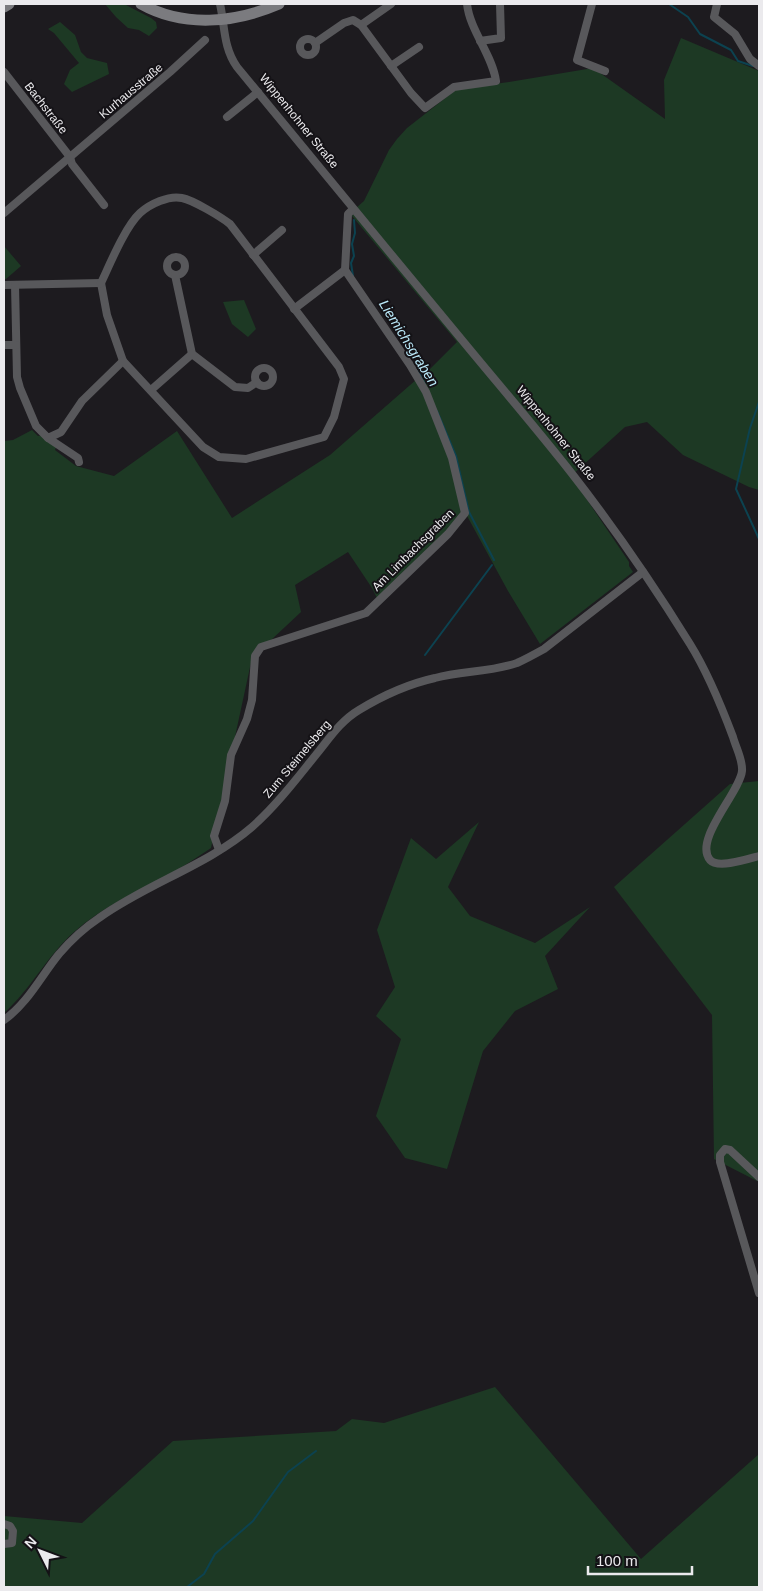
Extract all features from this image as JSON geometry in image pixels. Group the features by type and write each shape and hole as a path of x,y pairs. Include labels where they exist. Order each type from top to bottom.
{"main road":[{"path":"4,7 9,4"},
{"path":"141,4 180,18 207,21 222,20 253,13 279,4"}],"street":[{"name":"Wippenhohner Straße","path":"220,4 227,46 233,60 353,209 573,475 644,572 677,623 718,696 741,761 742,774 740,779 710,834 706,851 708,858 721,864 759,856"},
{"path":"361,25 391,4"},
{"path":"315,43 344,23 353,20 361,25 411,93 425,108 454,87 496,81 468,4"},
{"path":"480,41 501,38 500,4"},
{"path":"592,4 577,60 605,71"},
{"path":"717,4 714,17 735,34 750,59 759,66"},
{"name":"Kurhausstraße","path":"4,213 205,40"},
{"path":"392,66 419,47"},
{"name":"Bachstraße","path":"4,72 70,158"},
{"path":"227,118 258,92"},
{"path":"70,158 72,164 104,205"},
{"path":"182,198 219,216 230,224 253,256 338,367 344,379 334,417 324,437 246,459 218,457 203,447 123,361 107,315 101,283 139,213 158,201 182,198"},
{"path":"294,309 345,270 348,214 353,209"},
{"path":"253,256 282,230"},
{"name":"Am Limbachsgraben","path":"219,850 214,836 225,801 231,755 247,719 252,700 255,656 261,647 366,613 448,534 465,513 452,458 426,392 410,365 345,270"},
{"path":"175,275 192,354 235,387 248,388 257,382"},
{"path":"4,285 101,283"},
{"path":"15,285 17,377 20,388 36,426 48,438 78,458 79,462"},
{"path":"4,345 16,345"},
{"path":"151,390 192,354"},
{"path":"48,438 61,432 82,401 123,361"},
{"name":"Zum Steimelsberg","path":"4,1020 22,1004 60,953 76,936 98,918 131,897 219,850 252,827 294,782 339,726 357,711 406,686 437,677 516,663 530,657 544,649 644,572"},
{"path":"759,1177 732,1152 727,1149 722,1152 720,1162 759,1294"},
{"path":"4,1524 10,1526 13,1537 12,1543 4,1544"}],"green space":[{"path":"105,4 124,4 151,18 156,22 157,28 149,36 139,30 128,28"},
{"path":"60,22 75,35 81,52 87,58 107,63 109,74 72,92 64,84 70,70 79,63 54,33 48,29"},
{"path":"681,38 759,71 759,490 683,455 647,422 625,427 571,476 629,562 633,572 540,644 508,591 466,514 378,600 348,552 295,585 301,612 252,658 211,848 174,872 108,907 85,923 64,941 23,994 4,1013 4,441 13,440 32,430 38,436 43,435 57,444 55,450 76,466 114,476 177,431 232,518 330,455 417,379 421,378 457,342 352,216 356,208 364,201 389,150 407,128 457,89 593,68 665,119 664,80"},
{"path":"4,246 21,266 6,279 4,279"},
{"path":"244,300 256,329 248,337 232,324 223,302"},
{"path":"759,781 759,1182 714,1159 712,1015 614,887 730,784"},
{"path":"479,822 448,887 470,916 535,943 590,907 545,956 558,989 515,1011 483,1051 447,1169 405,1158 376,1116 401,1039 376,1016 395,987 377,930 411,838 436,859"},
{"path":"495,1387 641,1559 759,1454 759,1587 4,1587 4,1516 82,1523 173,1441 336,1431 352,1419 384,1423"}],"waterway":[{"path":"669,4 688,17 700,34 731,50 738,61 753,66"},
{"name":"Liemichsgraben","path":"353,276 351,263 354,256 352,244 355,233 354,220"},
{"name":"Liemichsgraben","path":"418,371 425,384"},
{"path":"759,402 750,428 736,489 759,539"},
{"name":"Liemichsgraben","path":"437,411 456,456 469,512 494,560"},
{"name":"Liemichsgraben","path":"425,655 492,565"},
{"path":"187,1587 204,1574 215,1554 253,1521 288,1472 316,1451"}]}
